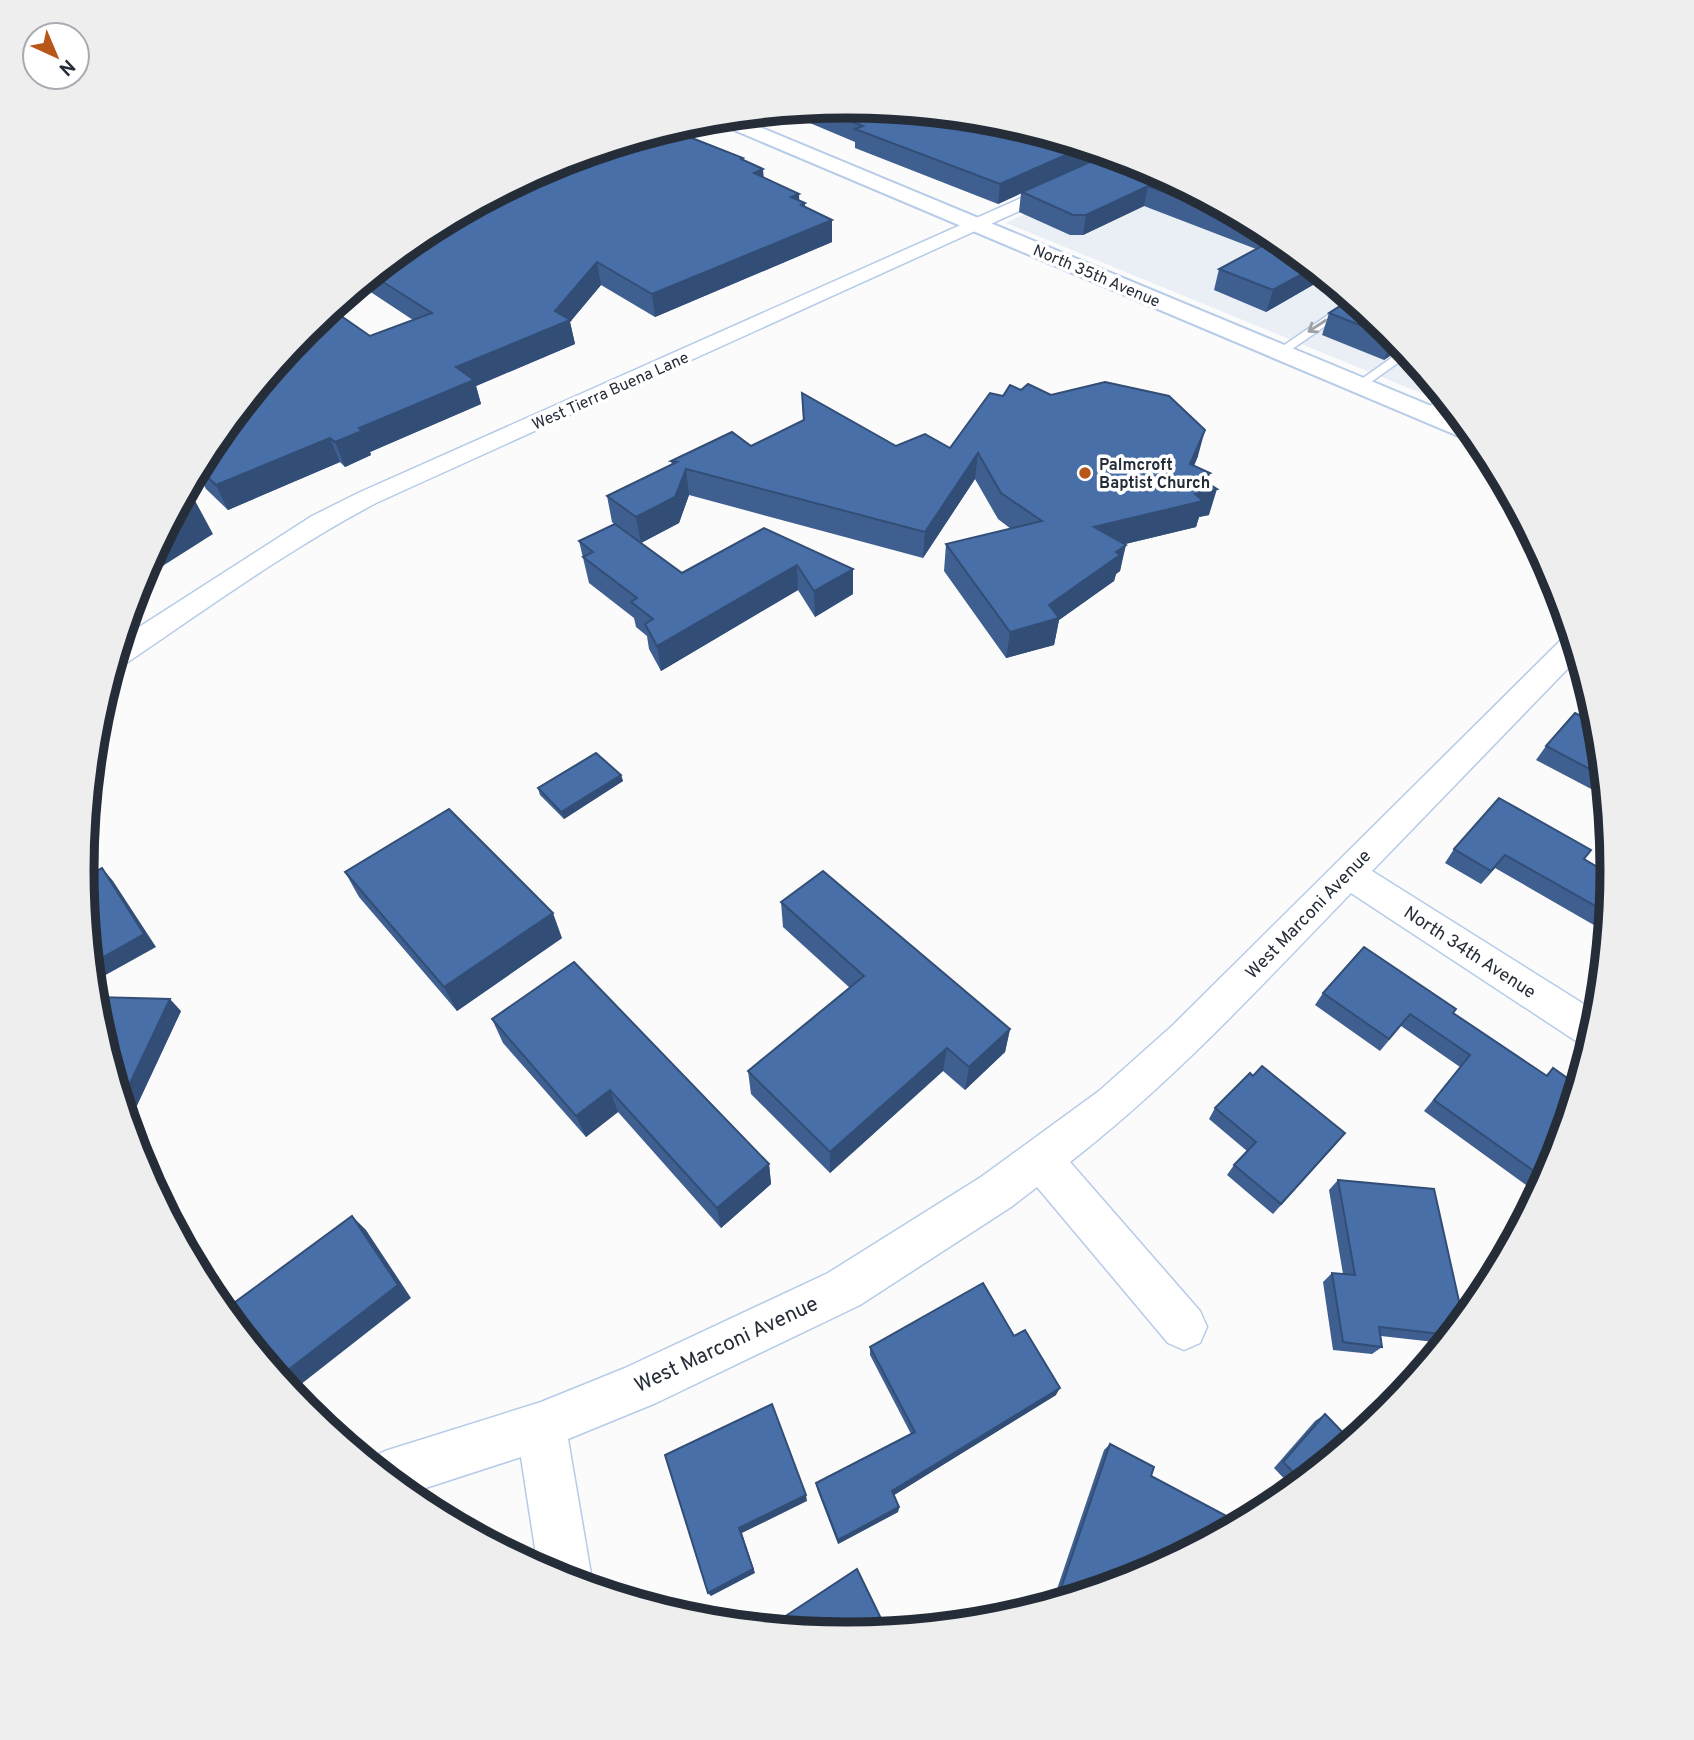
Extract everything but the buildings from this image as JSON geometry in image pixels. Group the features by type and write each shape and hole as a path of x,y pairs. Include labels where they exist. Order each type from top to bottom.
{"main road":[{"name":"North 35th Avenue","path":"739,126 1360,385 1437,407"}],"street":[{"name":"West Tierra Buena Lane","path":"128,648 250,566 321,522 367,498 1083,176"},
{"name":"West Marconi Avenue","path":"396,1472 541,1426 639,1386 844,1289 996,1192 1113,1104 1187,1037 1347,873 1569,657"},
{"name":"North 34th Avenue","path":"1347,873 1583,1024"},
{"path":"1040,1160 1184,1327"},
{"path":"541,1426 564,1567"}],"lane":[{"path":"1281,352 1346,307"},
{"path":"1360,385 1398,358"}],"shaded area":[{"path":"1120,169 1135,175 1223,218 1305,273 1379,338 1432,398 1006,223"}],"place":[{"name":"Palmcroft Baptist Church","path":"1085,473"}]}
